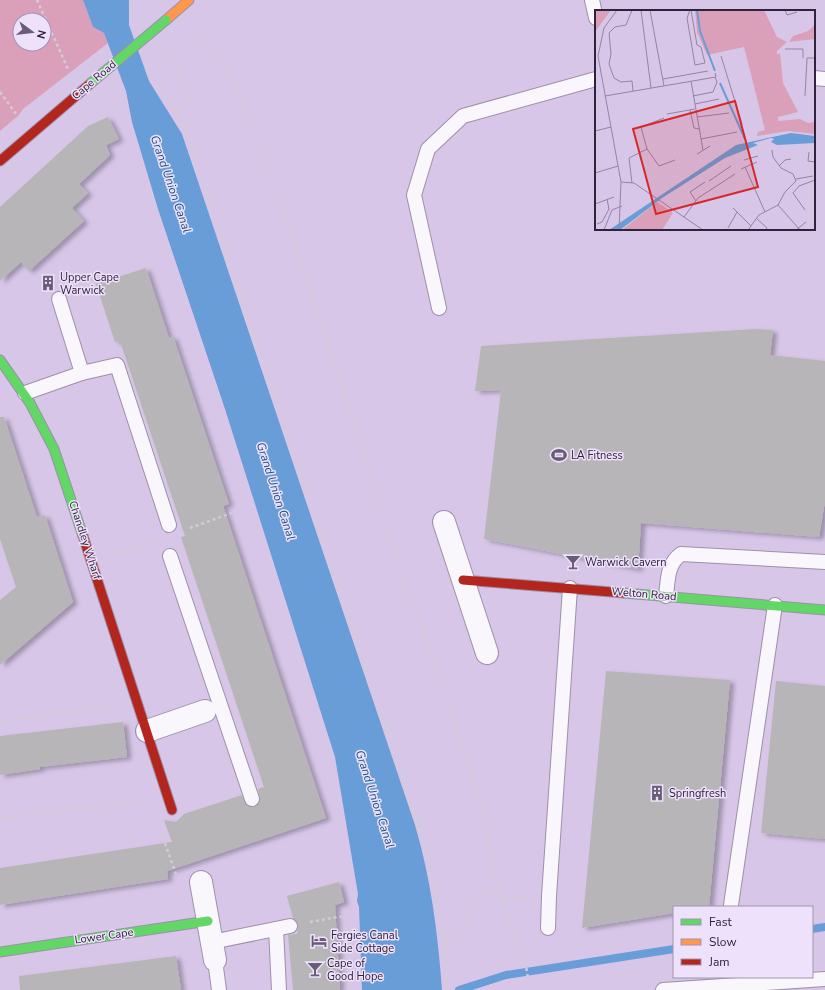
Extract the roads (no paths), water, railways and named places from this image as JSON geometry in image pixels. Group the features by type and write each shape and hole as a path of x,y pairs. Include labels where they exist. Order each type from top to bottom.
{"street":[{"name":"Cape Road","path":"0,161 189,0"},
{"name":"Chandley Wharf","path":"0,360 26,393 40,418 54,449 172,810"},
{"path":"444,522 487,653"},
{"name":"Welton Road","path":"463,580 825,610"},
{"path":"147,731 213,708"},
{"path":"202,882 211,941"},
{"name":"Lower Cape","path":"0,952 211,941"}],"lane":[{"path":"592,0 595,14"},
{"path":"815,78 825,79"},
{"path":"439,308 414,195 428,149 464,116 595,80"},
{"path":"59,299 82,373"},
{"path":"26,393 82,373 117,365 169,525"},
{"path":"666,596 669,568 673,559 681,554 825,562"},
{"path":"170,556 213,708 252,799"},
{"path":"548,928 570,588"},
{"path":"731,905 775,605"},
{"path":"219,990 211,941 290,926"},
{"path":"276,928 279,990"},
{"path":"663,990 825,979"}],"water":[{"name":"Grand Union Canal","path":"83,0 129,0 129,25 149,81 182,134 415,825 430,886 442,990 362,990 359,907 357,901 358,894 335,757 225,409 158,209 132,122 126,91 104,33 93,27"}],"waterway":[{"path":"813,929 825,927"},
{"path":"459,990 506,975 673,949"}],"place":[{"name":"Upper Cape Warwick","path":"48,283"},
{"name":"LA Fitness","path":"559,455"},
{"name":"Warwick Cavern","path":"573,562"},
{"name":"Springfresh","path":"657,793"},
{"name":"Fergies Canal Side Cottage","path":"319,941"},
{"name":"Cape of Good Hope","path":"315,969"}]}
